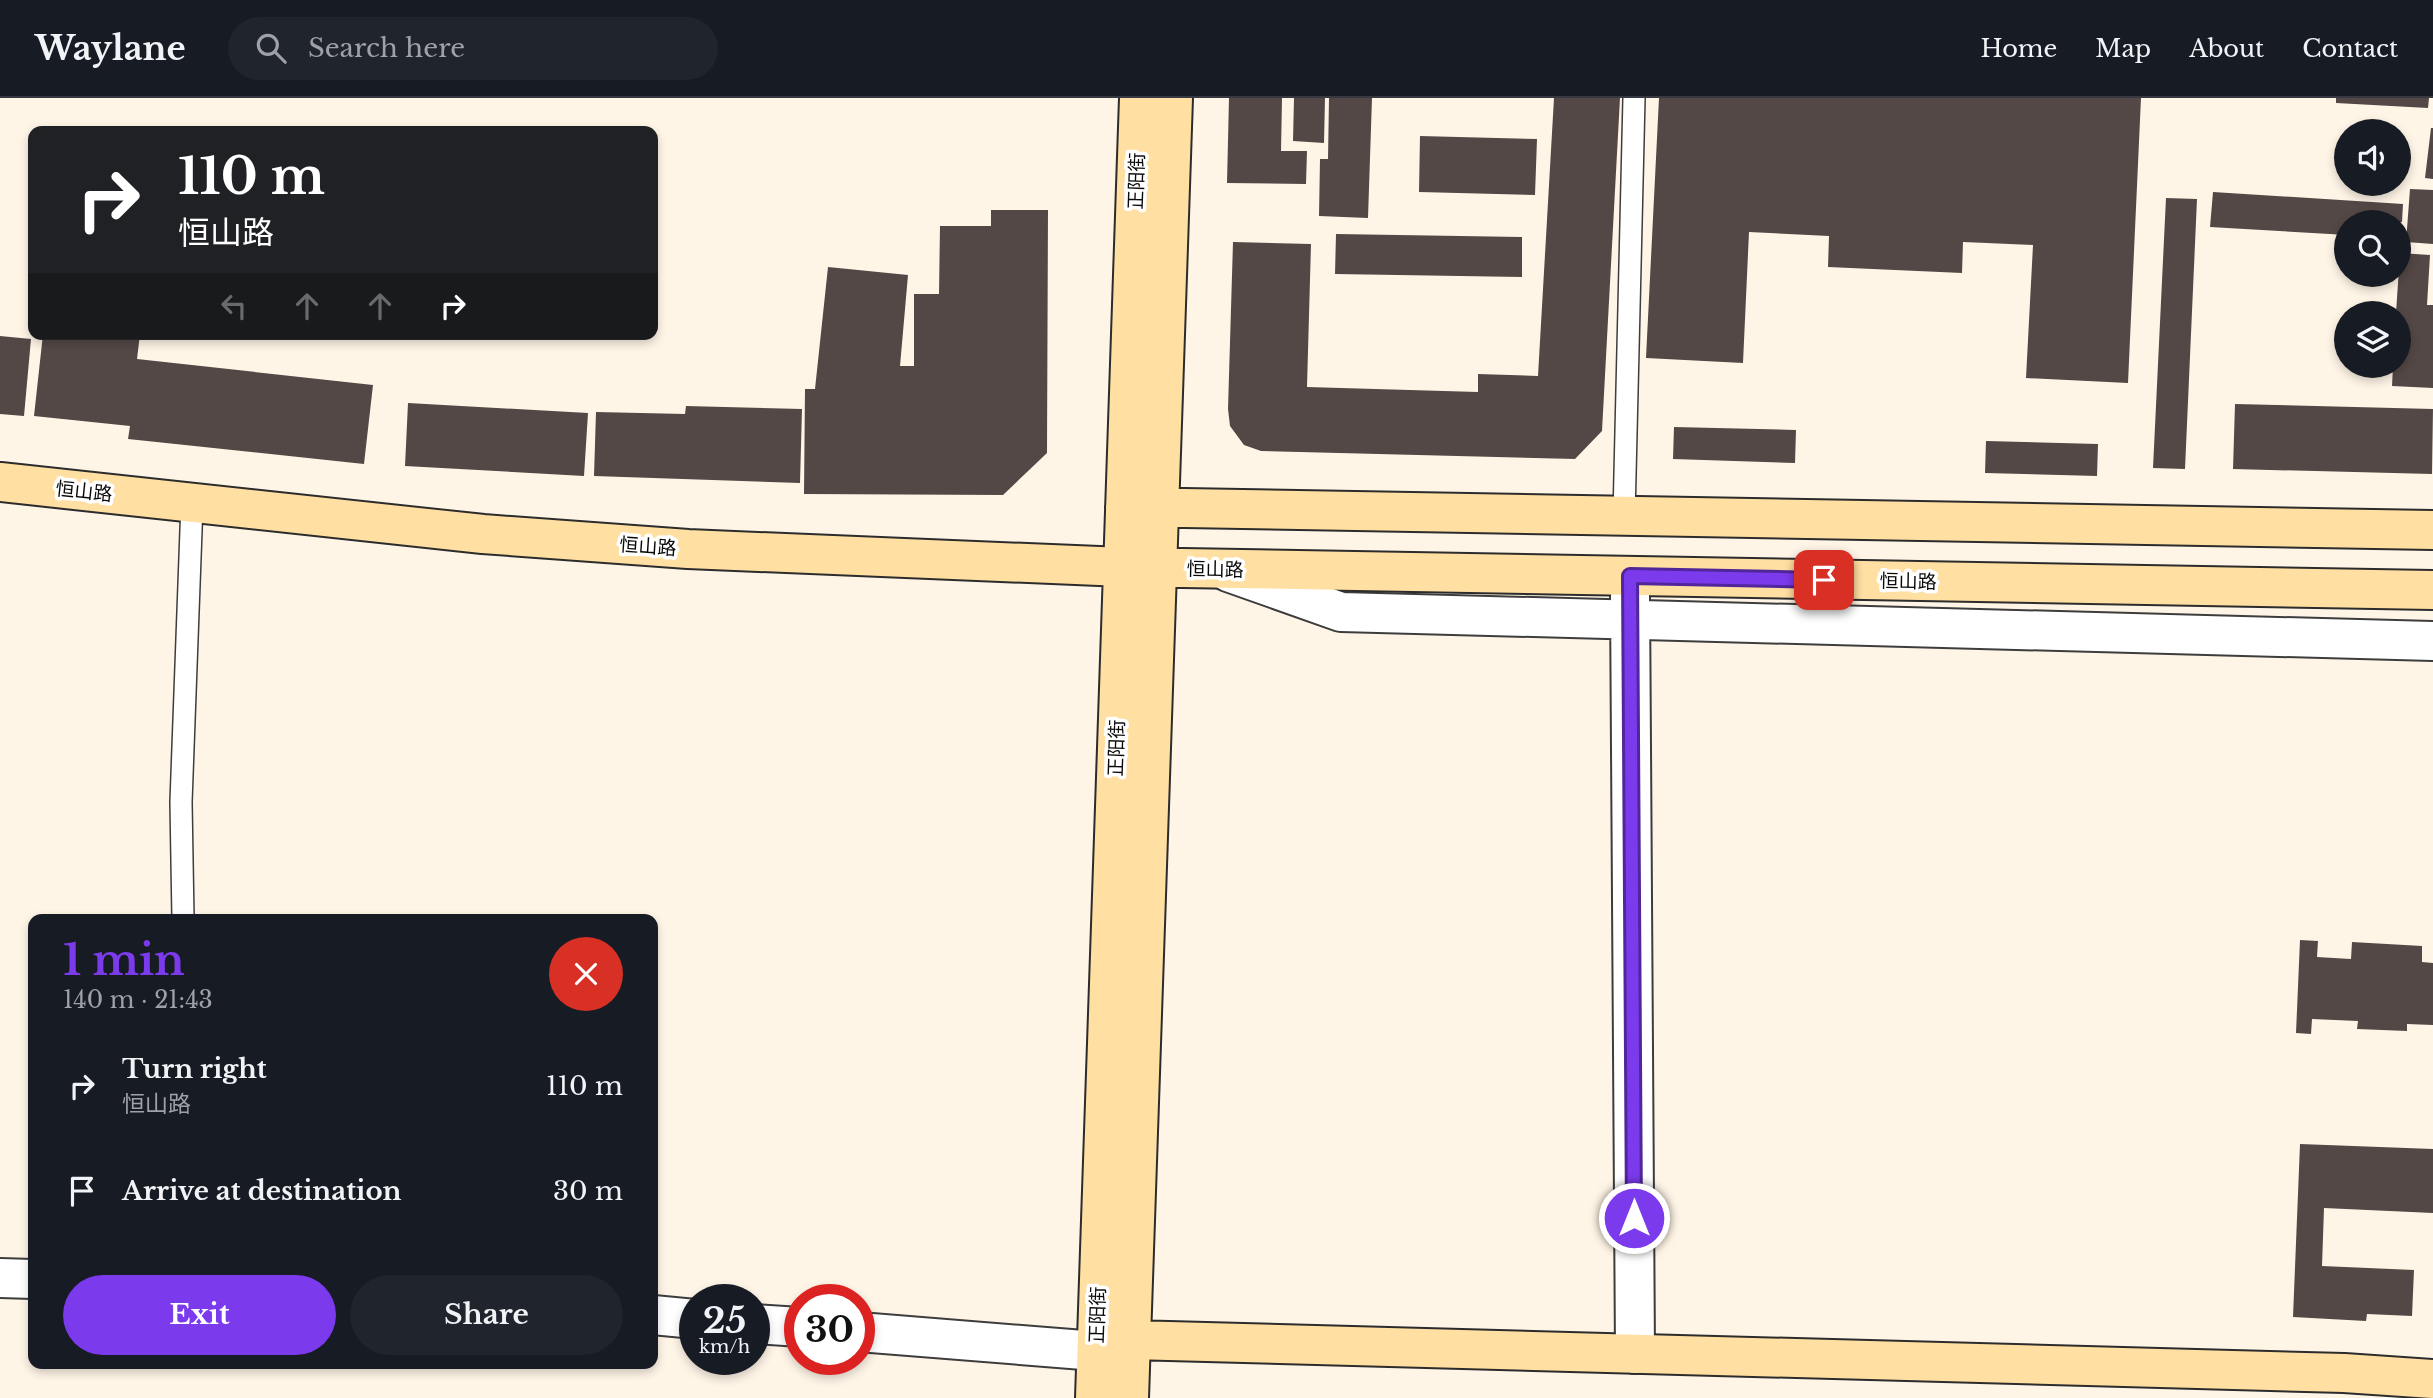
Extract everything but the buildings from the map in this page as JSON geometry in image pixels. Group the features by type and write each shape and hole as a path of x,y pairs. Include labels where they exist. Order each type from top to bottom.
{"main road":[{"name":"正阳街","path":"1129,1398 1114,1346 1142,507 1139,98"},
{"name":"正阳街","path":"1142,507 1173,98"},
{"name":"恒山路","path":"0,482 483,534 688,549 1219,569 2433,590"},
{"path":"1142,507 2433,530"},
{"name":"正阳街","path":"1095,1398 1114,1346"},
{"path":"1114,1346 1634,1354 2343,1373 2433,1379"}],"street":[{"path":"1219,569 1341,612 2433,641"},
{"path":"1630,576 1634,1354"},
{"path":"0,1278 28,1279"},
{"path":"658,1315 679,1317"},
{"path":"875,1333 1114,1346"}],"lane":[{"path":"1624,516 1634,98"},
{"path":"183,914 181,802 192,503"}],"route":[{"path":"1634,1218 1630,576 1824,580"}]}
